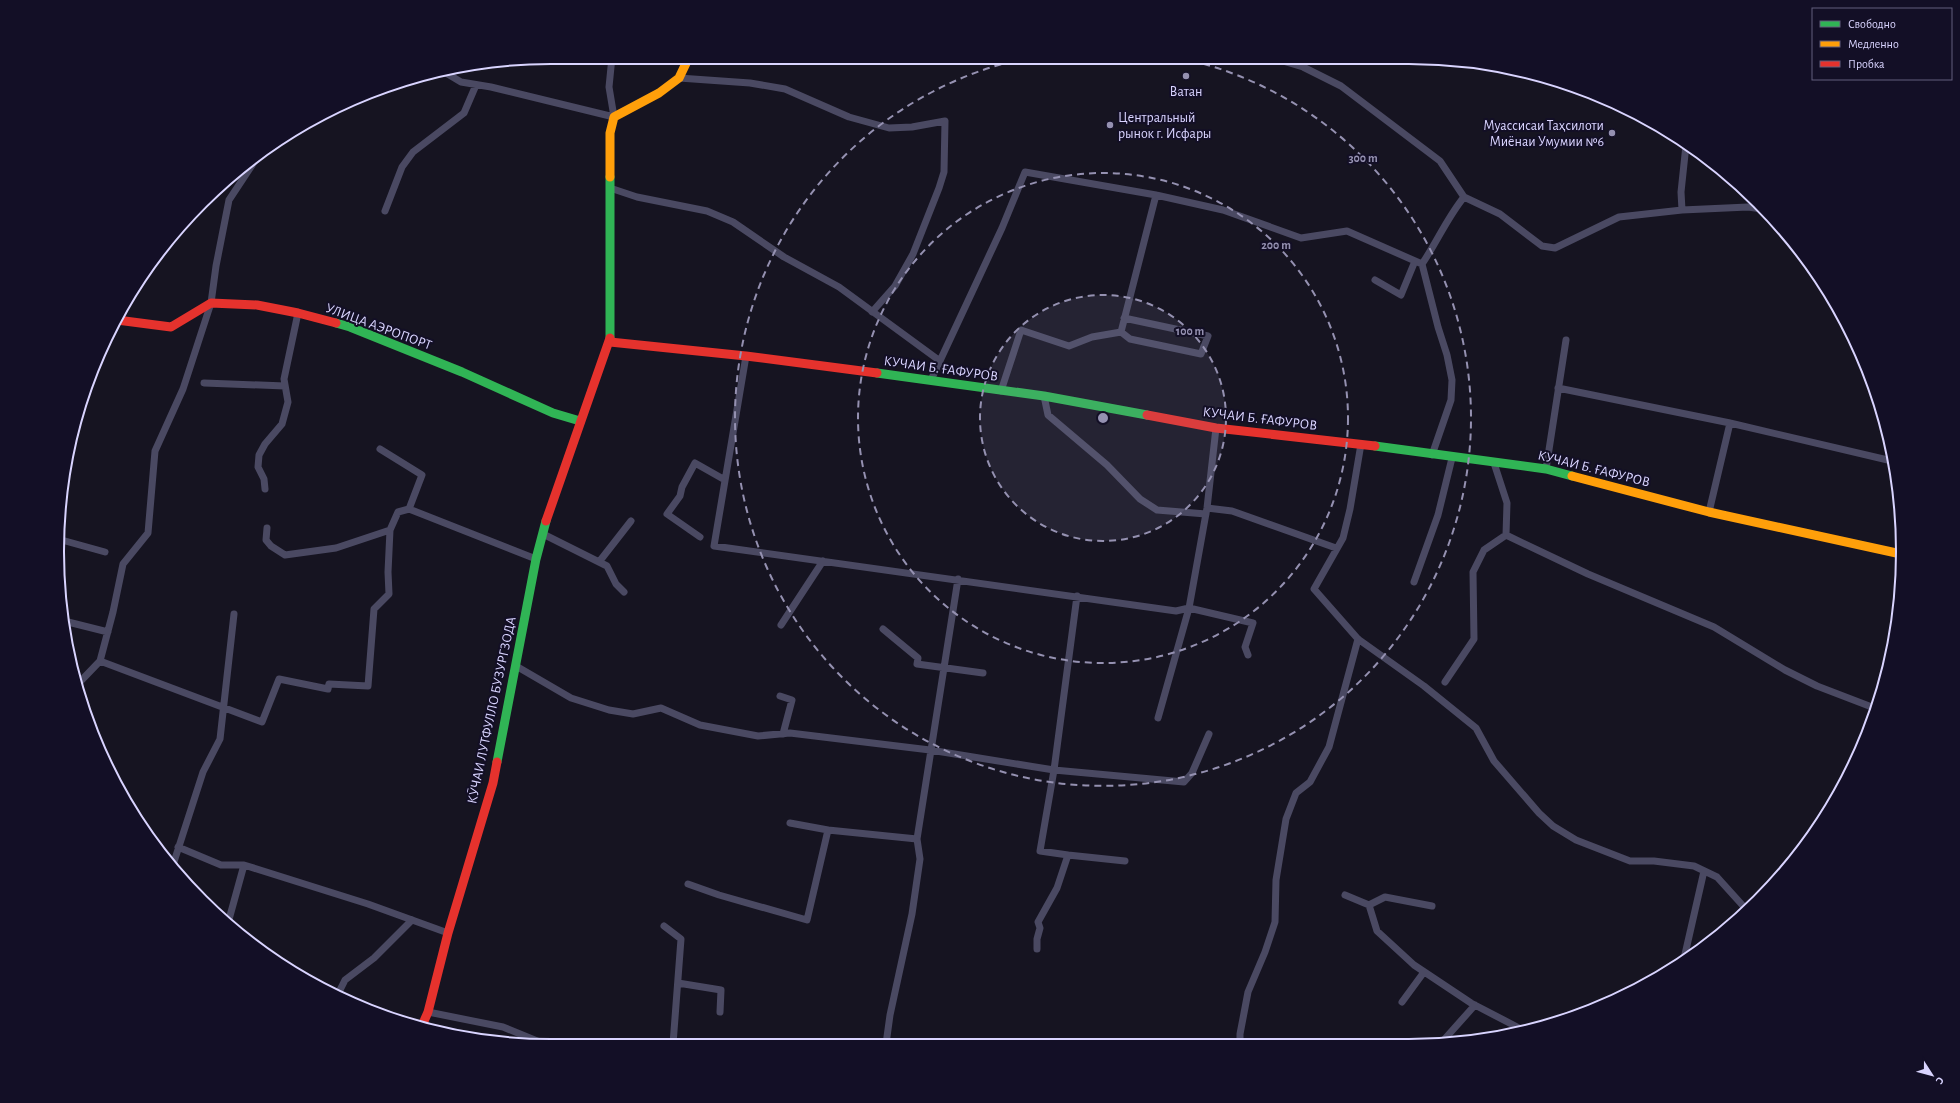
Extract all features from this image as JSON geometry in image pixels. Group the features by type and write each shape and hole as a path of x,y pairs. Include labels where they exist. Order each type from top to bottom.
{"main road":[{"path":"610,342 610,133 614,117 659,93 679,78 686,64"},
{"path":"122,321 172,327 211,303"},
{"name":"УЛИЦА АЭРОПОРТ","path":"211,303 257,305 298,313 350,327 462,372 553,413 580,421"},
{"name":"КУЧАИ Б. ҒАФУРОВ","path":"610,342 746,356 931,380 1044,396 1216,428 1361,444 1452,458 1546,469 1709,512 1896,553"},
{"name":"КӮЧАИ ЛУТФУЛЛО БУЗУРГЗОДА","path":"424,1022 428,1012 448,934 493,783 542,534 580,421 610,342"}],"street":[{"path":"449,75 461,82 614,117 609,87 611,64"},
{"path":"1293,64 1303,67 1341,86 1440,161 1464,197 1500,214 1542,246 1555,248 1619,217 1682,210 1754,208"},
{"path":"679,78 750,83 785,89 849,117 889,128 912,127 945,121 944,172 939,188 913,254 895,286 872,312"},
{"path":"385,211 406,162 413,152 464,113 476,85"},
{"path":"1682,210 1681,192 1685,151"},
{"path":"82,680 100,661 123,564 148,533 156,450 183,389 211,303 216,266 229,200 249,170"},
{"path":"931,380 1002,228 1025,172 1156,195 1223,210 1301,238 1347,231 1422,264"},
{"path":"610,188 637,197 707,211 733,222 784,257 839,287 940,361"},
{"path":"1120,332 1156,195"},
{"path":"1432,455 1451,400 1452,380 1447,355 1438,327 1422,264 1434,247 1451,214 1464,197"},
{"path":"1375,280 1401,295 1415,261"},
{"path":"265,489 264,479 258,466 259,455 265,444 282,424 288,402 284,379 298,313"},
{"path":"1001,391 1021,330 1069,346 1092,337 1120,332 1130,339 1201,354 1208,336 1124,318"},
{"path":"1546,469 1566,340"},
{"path":"746,356 714,546 958,579 1176,611 1189,608 1253,623 1245,647 1248,656"},
{"path":"204,383 286,386"},
{"path":"1558,388 1730,423 1888,460"},
{"path":"1044,396 1048,415 1107,465 1140,499 1157,510 1232,511 1336,548"},
{"path":"1709,512 1730,423"},
{"path":"1158,718 1189,608 1206,511 1216,428"},
{"path":"1361,444 1350,508 1343,538 1314,589 1358,639 1424,686 1476,728 1494,761 1539,814 1553,826 1576,840 1630,861 1654,861 1694,866 1717,877 1743,906"},
{"path":"380,449 422,475 409,509"},
{"path":"1414,582 1438,515 1452,458"},
{"path":"700,536 667,514 680,496 682,487 695,463 725,480"},
{"path":"1494,463 1507,503 1506,535"},
{"path":"100,661 262,722 279,679 328,689 329,684 368,686 374,609 389,594 388,572 390,530 398,512 409,509 536,559"},
{"path":"599,562 631,520"},
{"path":"267,528 266,540 271,546 285,555 336,548 390,530"},
{"path":"542,534 607,566 616,584 624,592"},
{"path":"1445,682 1474,640 1473,572 1484,550 1506,535"},
{"path":"1506,535 1588,574 1714,627 1785,670 1817,686 1870,706"},
{"path":"64,541 105,552"},
{"path":"781,625 823,561"},
{"path":"887,1039 913,906 920,859 917,839 958,579"},
{"path":"1077,596 1054,770 1040,851 1125,861"},
{"path":"174,860 203,772 220,739 225,708 234,614"},
{"path":"69,621 108,632"},
{"path":"883,629 918,658 917,664 983,673"},
{"path":"1240,1039 1248,992 1265,952 1275,922 1276,880 1286,819 1296,794 1310,782 1329,747 1358,639"},
{"path":"516,666 571,698 608,710 633,714 661,708 700,725 758,736 790,733 930,750 1054,770 1184,782 1192,773 1209,734"},
{"path":"780,696 792,700 783,734"},
{"path":"790,823 828,830 917,839"},
{"path":"688,884 719,895 807,920 828,830"},
{"path":"178,846 221,865 244,864 368,904 448,934"},
{"path":"1037,949 1037,939 1040,928 1038,922 1057,888 1068,855"},
{"path":"229,918 244,864"},
{"path":"1685,952 1704,871"},
{"path":"1345,895 1369,905 1385,897 1432,906"},
{"path":"1369,905 1377,931 1414,965 1475,1005 1517,1027"},
{"path":"339,991 344,980 374,958 412,920"},
{"path":"664,926 681,939 673,1039"},
{"path":"1402,1002 1424,972"},
{"path":"678,983 721,990 720,1012"},
{"path":"1446,1037 1475,1005"},
{"path":"428,1012 503,1027 531,1038"}],"traffic: fast":[{"path":"610,177 610,338"},
{"path":"336,323 350,327 462,372 553,413 580,421"},
{"path":"877,373 1044,396 1147,415"},
{"path":"1375,446 1546,469 1572,476"},
{"path":"497,762 536,559 546,521"}],"traffic: slow":[{"path":"610,177 610,133 614,117 659,93 679,78 686,64"},
{"path":"1572,476 1709,512 1896,553"}],"traffic: jam":[{"path":"122,321 171,327 211,303 257,305 298,313 336,323"},
{"path":"546,521 610,338"},
{"path":"610,342 746,356 877,373"},
{"path":"1147,415 1216,428 1375,446"},
{"path":"424,1022 428,1012 448,933 493,783 497,762"}],"place":[{"name":"Ватан","path":"1186,76"},
{"name":"Центральный рынок г. Исфары","path":"1110,125"},
{"name":"Муассисаи Таҳсилоти Миёнаи Умумии №6","path":"1612,133"}]}
